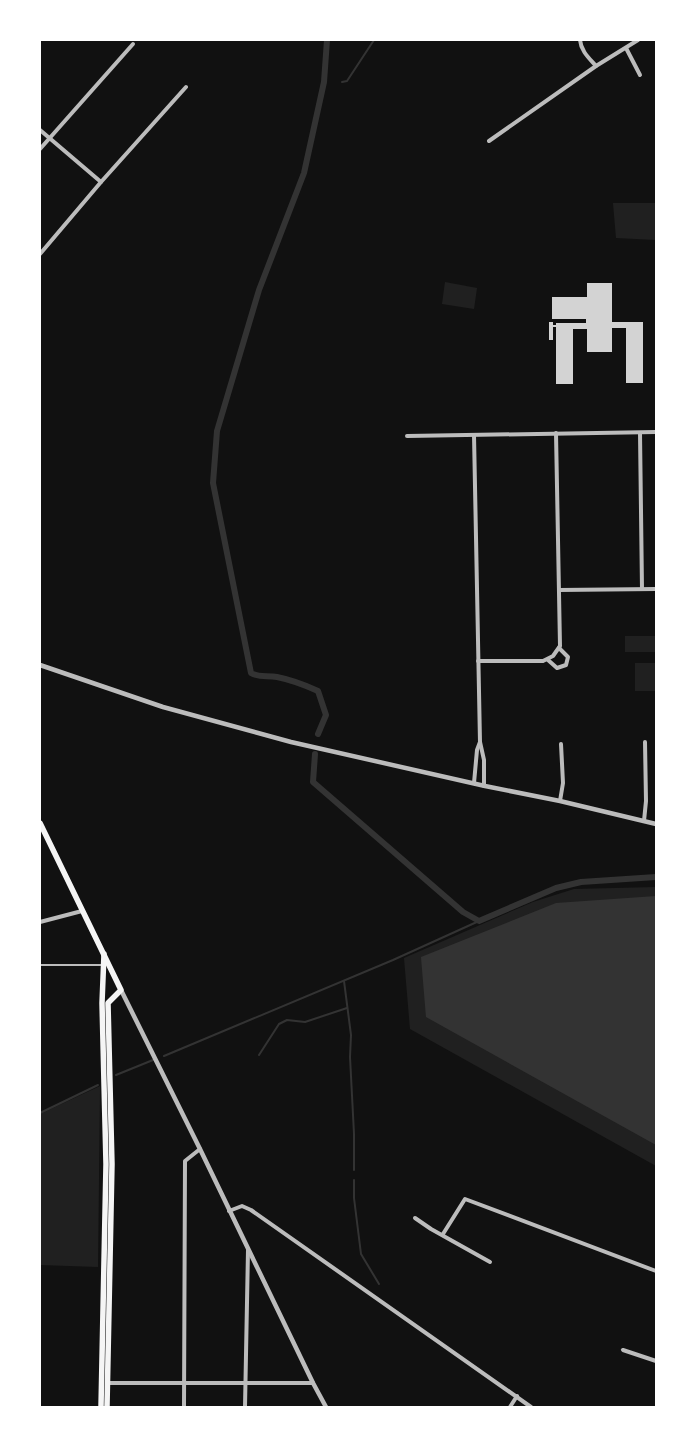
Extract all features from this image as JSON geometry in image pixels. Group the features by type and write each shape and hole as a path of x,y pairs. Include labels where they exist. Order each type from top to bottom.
{"main road":[{"path":"40,823 121,990 108,1003 112,1164 104,1382 101,1407"},
{"path":"104,954 102,1003 106,1164 104,1382 107,1407"}],"street":[{"path":"580,40 580,44 589,59 596,66"},
{"path":"489,141 596,66 638,40"},
{"path":"40,149 134,44"},
{"path":"626,48 640,75"},
{"path":"40,254 101,182 186,88"},
{"path":"40,130 101,182"},
{"path":"407,436 656,432"},
{"path":"478,661 530,662 548,660 559,648 561,638 556,433"},
{"path":"640,433 642,589"},
{"path":"474,435 480,742 484,760 484,786"},
{"path":"559,590 656,589"},
{"path":"548,660 557,668 566,665 568,657 559,648"},
{"path":"40,665 163,707 292,742 656,824"},
{"path":"474,783 477,750 480,742"},
{"path":"644,821 646,794 645,742"},
{"path":"560,801 563,784 562,744"},
{"path":"40,922 82,911"},
{"path":"121,990 326,1407"},
{"path":"184,1407 185,1161 200,1149"},
{"path":"443,1234 465,1199 656,1271"},
{"path":"229,1211 242,1206 251,1210 531,1407"},
{"path":"415,1218 490,1262"},
{"path":"245,1407 248,1250"},
{"path":"623,1350 656,1361"},
{"path":"104,1382 313,1383"},
{"path":"510,1407 517,1396"}],"lane":[{"path":"40,965 103,965"}],"shaded area":[{"path":"613,203 656,203 656,240 616,238"},
{"path":"445,282 477,288 474,309 442,304"},
{"path":"625,636 656,636 656,652 625,652"},
{"path":"635,663 656,663 656,691 635,691"},
{"path":"656,887 656,1166 410,1029 404,958 533,902 574,889"},
{"path":"656,896 656,1145 426,1017 421,957 556,903"},
{"path":"100,1086 98,1267 40,1265 40,1114"}],"building":[{"path":"587,283 612,283 612,322 643,322 643,383 626,383 626,328 612,328 612,352 587,352 587,329 573,329 573,384 556,384 556,327 553,327 553,340 549,340 549,322 553,322 553,325 556,325 556,323 586,323 586,319 552,319 552,297 587,297"}],"waterway":[{"path":"318,734 326,715 318,691 274,676 251,673 213,483 217,431 259,290 304,173 324,82 327,40"},
{"path":"342,82 347,81 374,40"},
{"path":"315,754 313,782 463,912 479,921 556,888 581,882 656,877"},
{"path":"164,1056 393,960 479,921"},
{"path":"344,981 351,1035 354,1170"},
{"path":"259,1055 279,1024 287,1020 305,1022 347,1008"},
{"path":"116,1075 153,1060"},
{"path":"40,1113 98,1085"},
{"path":"354,1180 354,1198 361,1254 379,1284"}]}
